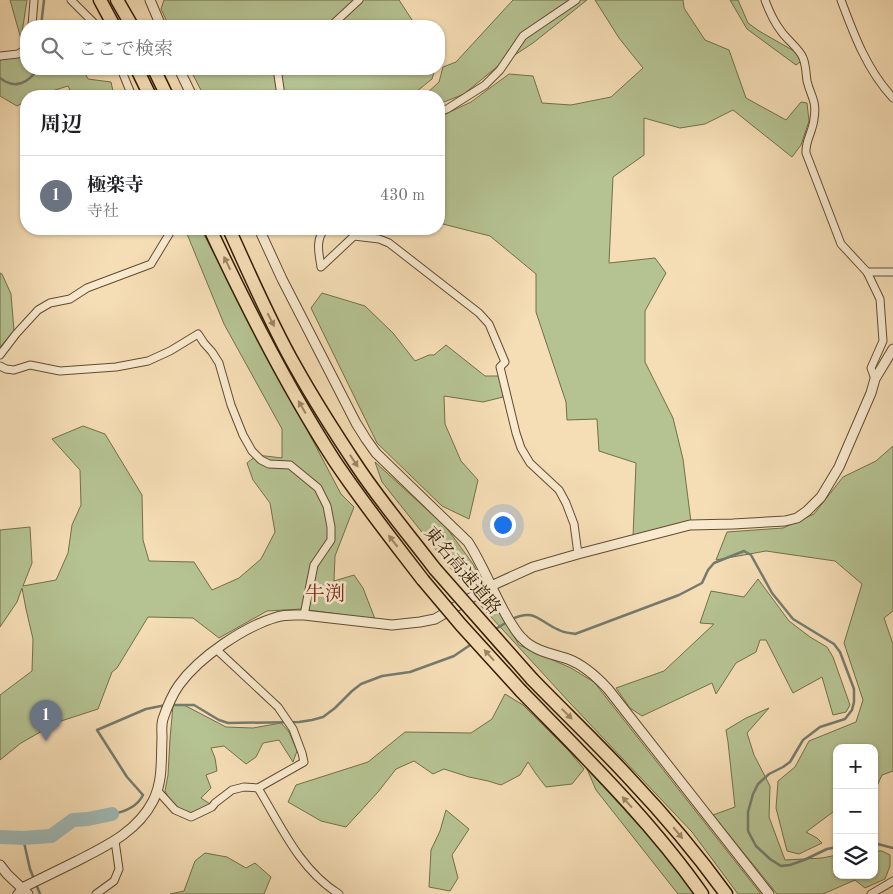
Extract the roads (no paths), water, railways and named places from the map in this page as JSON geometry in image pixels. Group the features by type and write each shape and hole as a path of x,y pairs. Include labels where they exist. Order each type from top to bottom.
{"highway":[{"path":"100,0 111,20"},
{"path":"117,0 129,20"},
{"path":"140,75 147,90"},
{"path":"157,75 164,90"},
{"name":"東名高速道路","path":"213,235 247,306 303,410 335,461 372,514 461,625 654,832 702,894"},
{"name":"東名高速道路","path":"231,235 294,364 324,415 380,498 436,569 532,679 631,780 669,822 726,894"}],"street":[{"path":"32,20 34,0"},
{"path":"71,0 91,20"},
{"path":"150,0 158,20"},
{"path":"337,20 359,0"},
{"path":"445,110 486,85 500,70 523,36 576,0"},
{"path":"765,0 781,31 803,58 808,84 815,103 815,116 806,153 841,244 867,272 880,298 883,341 871,368 875,380"},
{"path":"841,0 854,38 865,59 893,98"},
{"path":"0,56 20,53"},
{"path":"123,75 130,90"},
{"path":"182,75 189,90"},
{"path":"278,75 281,90"},
{"path":"0,355 38,310 50,303 70,299 87,288 151,264 169,235"},
{"path":"262,235 282,279 356,423 376,453 468,542 477,556 503,610 523,640 538,650 568,659 582,666 596,676 614,696 769,894"},
{"path":"322,235 318,247 321,266 354,236 379,239 389,244 479,313 489,324 505,362 500,368 521,448 530,462 559,490 566,503 574,524 578,554"},
{"path":"867,272 893,272"},
{"path":"0,366 14,370 30,365 60,371 116,367 148,361 198,334 219,363 242,435 252,451 261,460 269,464 290,465 318,488 327,506 331,527 331,540 314,565 304,615"},
{"path":"0,865 22,892 115,841 136,824 153,802 160,780 162,721 172,697 190,672 230,640 253,626 279,616 304,615 392,625 435,619 491,586 533,567 578,554 690,525 777,522 797,518 807,511 820,497 839,467 875,380 893,349"},
{"path":"157,790 175,810 191,817 212,807 232,790 244,787 258,788 304,762 293,730 278,707 217,650"},
{"path":"258,788 300,858 320,880 339,894"},
{"path":"96,894 114,881 119,869 115,841"},
{"path":"871,894 893,881"}],"waterway":[{"path":"42,20 44,0"},
{"path":"0,78 11,84 16,84 26,81 33,75"},
{"path":"512,619 527,615 537,617 552,627 575,634 679,595 702,583 708,570 714,563 744,551 751,555 772,593 793,619 834,644 840,652 854,689 854,702 852,710 845,719 820,727 803,740 790,762 769,774 758,784 748,812 748,831 756,846 781,866 790,865 833,848"},
{"path":"494,630 507,622"},
{"path":"172,705 194,705 219,720 228,723 299,722 312,720 323,717 361,684 382,676 410,672 454,656 473,643"},
{"path":"112,814 130,808 143,795 127,777 97,730 146,709 166,705"},
{"path":"0,837 51,836 73,820 112,814"},
{"path":"23,838 34,879"},
{"path":"878,844 893,848"},
{"path":"36,884 40,894"}],"place":[{"name":"極楽寺","path":"46,741"}],"district":[{"name":"牛渕","path":"325,595"}]}
